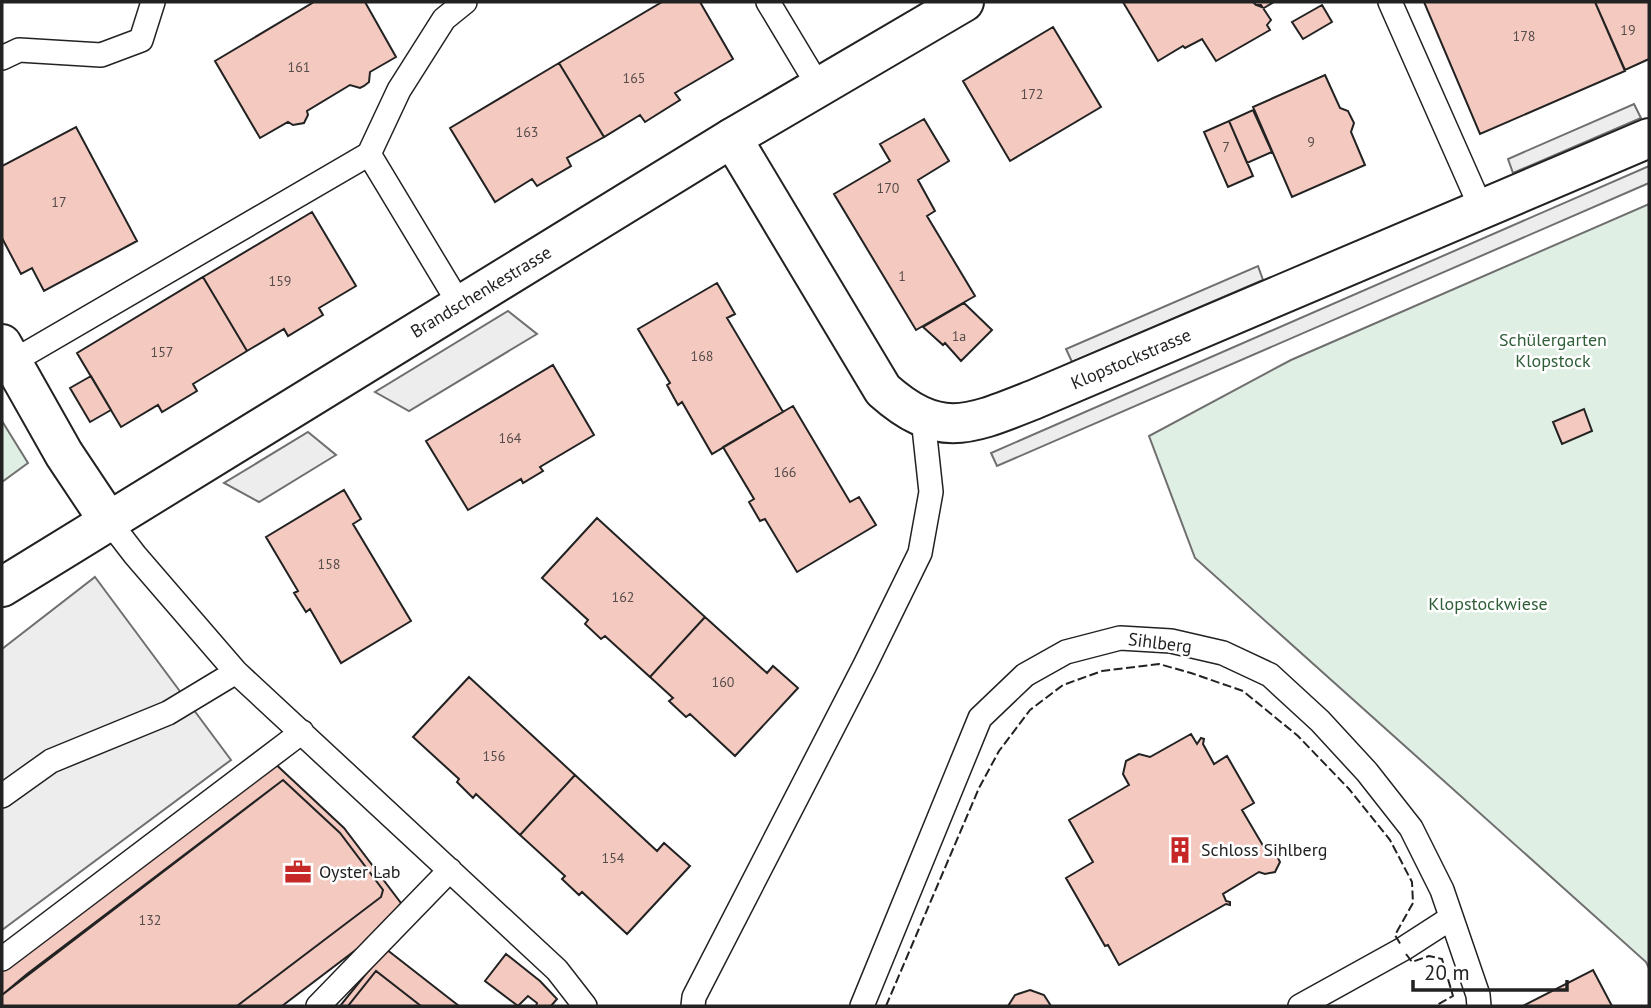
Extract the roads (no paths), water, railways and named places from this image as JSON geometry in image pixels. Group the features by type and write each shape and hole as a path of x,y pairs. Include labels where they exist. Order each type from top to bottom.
{"street":[{"name":"Brandschenkestrasse","path":"2,587 732,138 964,2"},
{"name":"Klopstockstrasse","path":"732,138 883,390 902,407 923,418 961,424 980,421 1649,138"},
{"path":"7,353 64,454 108,520"}],"lane":[{"path":"2,58 19,50 101,55 141,40 153,2"},
{"path":"7,353 369,155 399,90 444,19 464,2"},
{"path":"768,2 819,87"},
{"path":"1390,2 1482,210"},
{"path":"369,155 460,304"},
{"path":"693,1006 694,997 920,553 931,492 923,418"},
{"path":"108,520 236,672 557,970 585,1006"},
{"name":"Sihlberg","path":"862,1006 981,719 1025,675 1066,652 1120,638 1171,641 1223,653 1270,675 1320,722 1357,761 1411,828 1442,890 1478,995 1479,1006"},
{"path":"2,796 51,761 168,713 236,672"},
{"path":"2,959 302,732"},
{"path":"318,1006 450,870"},
{"path":"1300,1006 1403,949 1451,918"}],"place":[{"name":"Schloss Sihlberg","path":"1180,850"},
{"name":"Oyster Lab","path":"298,872"}],"park label":[{"name":"Schülergarten Klopstock","path":"1553,350"},
{"name":"Klopstockwiese","path":"1488,604"}]}
